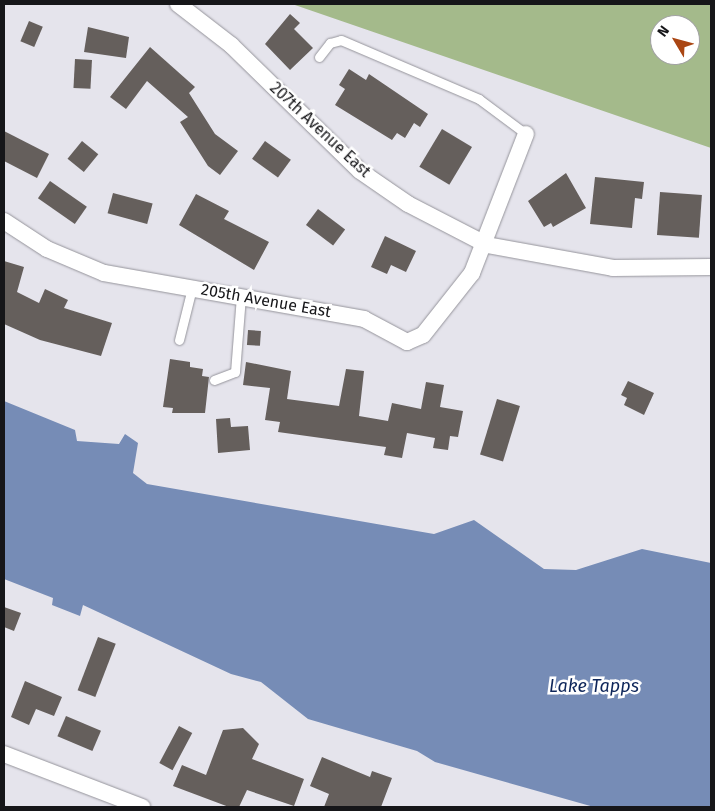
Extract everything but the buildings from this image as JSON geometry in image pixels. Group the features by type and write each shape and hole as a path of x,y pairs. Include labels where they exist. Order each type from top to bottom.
{"street":[{"name":"207th Avenue East","path":"178,4 232,45 360,171 408,204 486,245 613,268 711,267"},
{"name":"205th Avenue East","path":"4,221 47,250 104,273 364,319 407,342 416,340 455,299 486,245 526,134"},
{"path":"4,754 142,807"}],"lane":[{"path":"319,57 330,43 341,40 479,99 526,134"},
{"path":"178,340 192,288"},
{"path":"214,380 235,372 241,296"}],"green space":[{"path":"292,4 711,4 711,148"}],"water":[{"name":"Lake Tapps","path":"4,401 75,430 77,441 119,444 125,434 138,443 133,473 147,484 434,534 474,520 544,569 576,570 642,549 711,563 711,807 594,807 435,762 417,751 308,719 261,682 231,674 83,605 80,616 52,605 53,598 4,579"}]}
